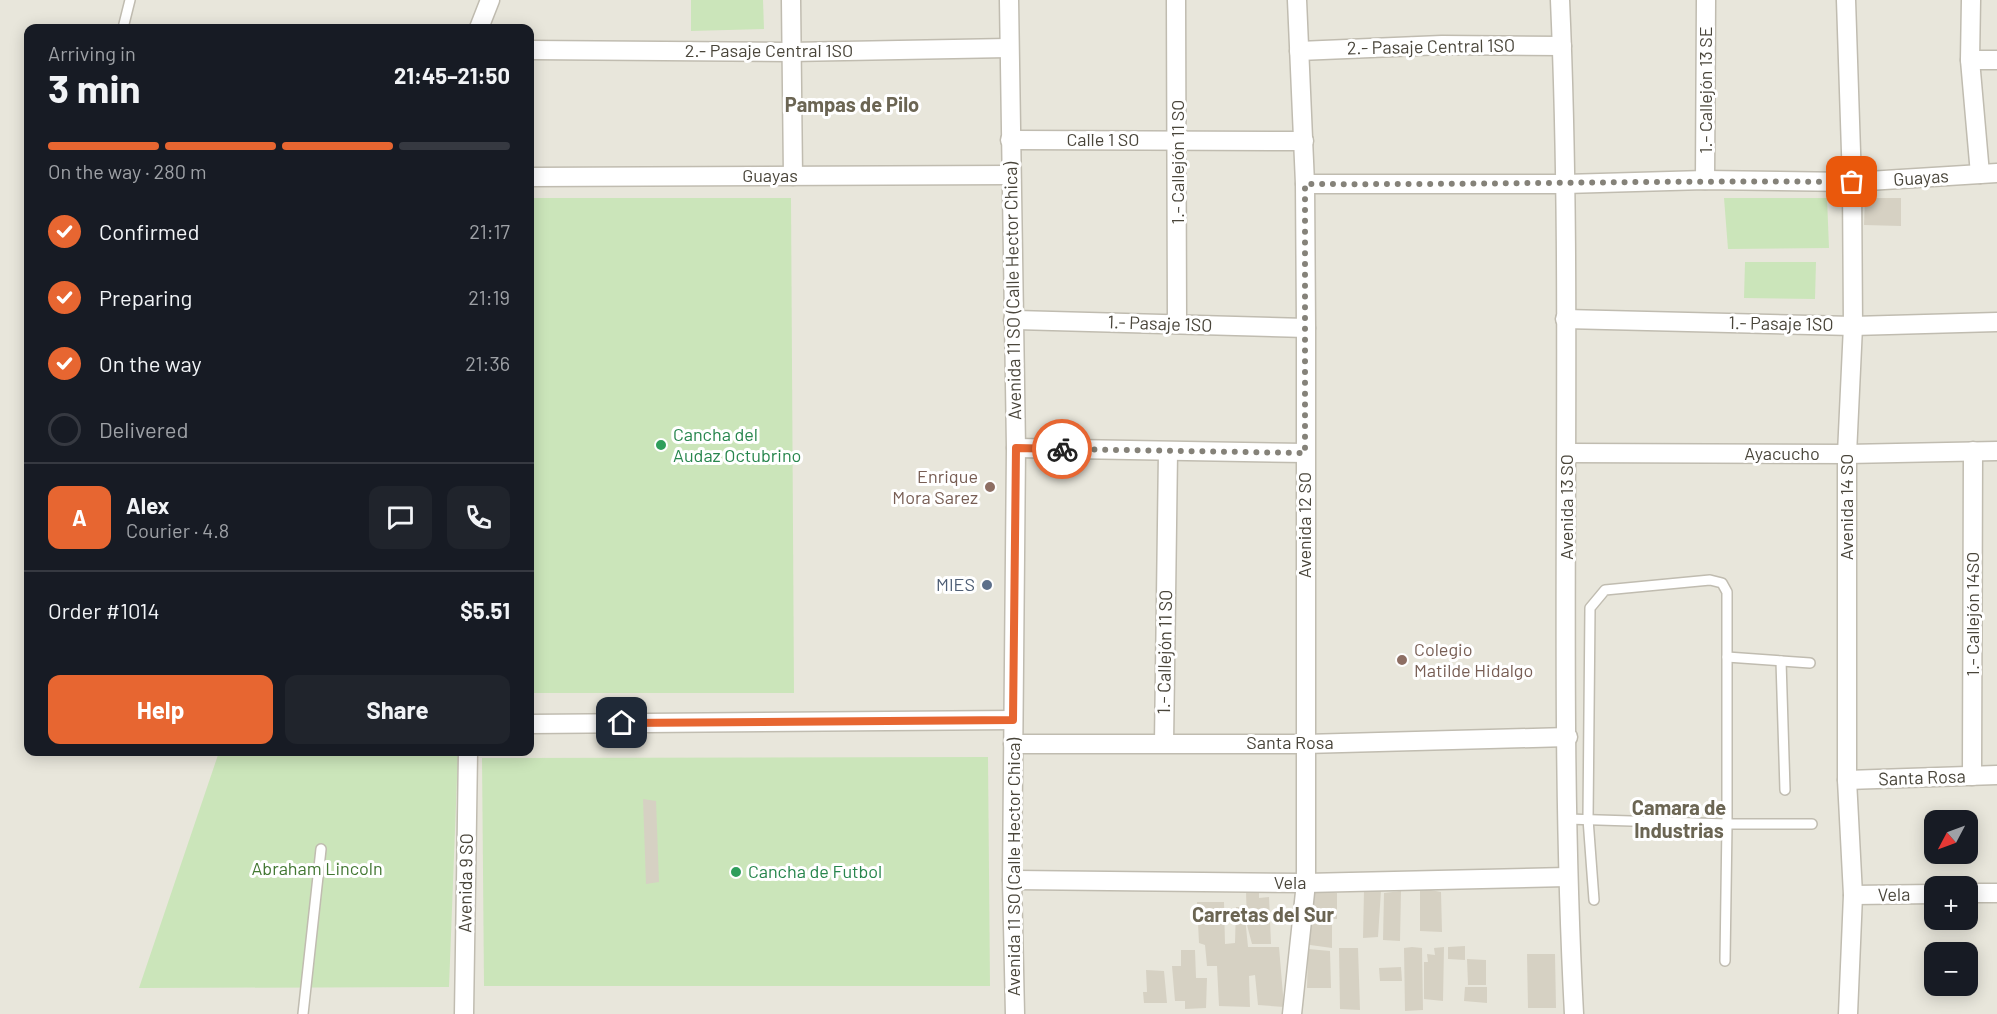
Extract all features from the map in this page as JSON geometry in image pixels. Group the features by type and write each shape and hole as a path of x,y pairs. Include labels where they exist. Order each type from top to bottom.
{"street":[{"path":"480,24 489,0"},
{"path":"791,0 793,176"},
{"name":"Avenida 11 SO (Calle Hector Chica)","path":"1009,0 1016,448 1012,880 1015,1014"},
{"name":"1.- Callejón 11 SO","path":"1176,0 1178,141 1176,324"},
{"name":"Avenida 12 SO","path":"1292,1014 1306,883 1305,184 1297,0"},
{"name":"Avenida 13 SO","path":"1560,0 1565,184 1567,877 1574,1014"},
{"name":"1.- Callejón 13 SE","path":"1705,180 1706,0"},
{"name":"Avenida 14 SO","path":"1846,0 1852,182 1853,326 1847,454 1847,780 1853,895 1848,1014"},
{"path":"1971,0 1970,60 1988,174"},
{"name":"2.- Pasaje Central 1SO","path":"1299,51 1442,45 1562,46"},
{"name":"2.- Pasaje Central 1SO","path":"534,50 790,52 1008,48"},
{"path":"1970,60 1997,60"},
{"name":"Calle 1 SO","path":"1010,140 1304,141"},
{"name":"Guayas","path":"1305,184 1565,184 1705,180 1852,182 1988,174"},
{"name":"Guayas","path":"534,177 1011,175"},
{"name":"1.- Pasaje 1SO","path":"1565,319 1853,326 1997,322"},
{"name":"1.- Pasaje 1SO","path":"1013,320 1306,328"},
{"path":"1016,448 1305,453"},
{"name":"Ayacucho","path":"1567,453 1847,454 1997,451"},
{"name":"1.- Callejón 11 SO","path":"1164,743 1167,452"},
{"name":"1.- Callejón 14SO","path":"1972,776 1973,452"},
{"path":"534,724 1013,720"},
{"name":"Santa Rosa","path":"1013,744 1305,744 1568,737"},
{"name":"Avenida 9 SO","path":"464,1014 468,756"},
{"name":"Santa Rosa","path":"1847,780 1997,775"},
{"name":"Vela","path":"1012,880 1306,883 1567,877"},
{"path":"1978,893 1997,893"},
{"name":"Vela","path":"1853,895 1924,894"}],"lane":[{"path":"124,24 130,0"},
{"path":"1594,900 1588,819 1590,608 1605,590 1710,580 1722,583 1727,592 1725,961"},
{"path":"1727,657 1810,663"},
{"path":"1781,661 1785,790"},
{"path":"1567,819 1812,824"},
{"path":"303,1014 321,849"}],"shaded area":[{"path":"0,0 1997,0 1997,1014 0,1014"}],"green space":[{"path":"691,0 763,0 764,29 691,31"},
{"name":"Cancha del Audaz Octubrino","path":"534,198 791,198 794,693 534,693"},
{"path":"1724,198 1827,198 1829,248 1728,249"},
{"path":"1745,262 1816,262 1815,299 1744,298"},
{"name":"Abraham Lincoln","path":"218,756 458,756 449,987 139,988"},
{"name":"Cancha de Futbol","path":"988,757 990,986 484,986 482,758"}],"building":[{"path":"1865,198 1901,198 1901,226 1864,225"},
{"path":"643,799 656,801 659,882 646,884"},
{"path":"1420,888 1441,892 1442,932 1420,931"},
{"path":"1309,890 1337,893 1337,919 1332,919 1332,948 1303,944"},
{"path":"1364,890 1381,890 1378,937 1363,938"},
{"path":"1246,891 1259,892 1259,898 1269,897 1271,944 1252,944 1247,925"},
{"path":"1401,891 1400,941 1383,940 1384,893"},
{"path":"1197,902 1224,902 1225,944 1235,943 1236,907 1244,907 1248,947 1279,947 1284,1007 1258,1005 1255,975 1249,976 1250,1007 1219,1006 1217,966 1207,966 1205,945 1199,943"},
{"path":"1465,946 1465,960 1448,959 1448,947"},
{"path":"1444,947 1443,1001 1424,999 1424,962 1428,962 1427,954 1435,955 1434,948"},
{"path":"1339,948 1358,948 1360,1010 1340,1009"},
{"path":"1404,948 1422,948 1423,1010 1405,1011"},
{"path":"1308,949 1330,951 1331,988 1307,988"},
{"path":"1181,950 1195,950 1196,978 1207,978 1206,1008 1185,1009 1185,1001 1175,1001 1172,966 1181,966"},
{"path":"1527,954 1555,954 1556,1008 1528,1008"},
{"path":"1467,959 1486,960 1486,985 1468,985"},
{"path":"1401,967 1402,981 1380,981 1379,968"},
{"path":"1146,970 1164,971 1167,1003 1144,1003 1143,992 1147,992"},
{"path":"1465,987 1487,987 1487,1003 1464,1001"}],"way so far":[{"path":"1062,449 1305,453 1305,184 1565,184 1705,180 1852,182"}],"place":[{"name":"Cancha del Audaz Octubrino","path":"661,445"},
{"name":"Enrique Mora Sarez","path":"990,487"},
{"name":"MIES","path":"987,585"},
{"name":"Colegio Matilde Hidalgo","path":"1402,660"},
{"name":"Cancha de Futbol","path":"736,872"}],"district":[{"name":"Pampas de Pilo","path":"852,105"},
{"name":"Camara de Industrias","path":"1679,820"},
{"name":"Carretas del Sur","path":"1263,915"}],"route":[{"path":"622,723 1013,720 1016,448 1062,449"}]}
